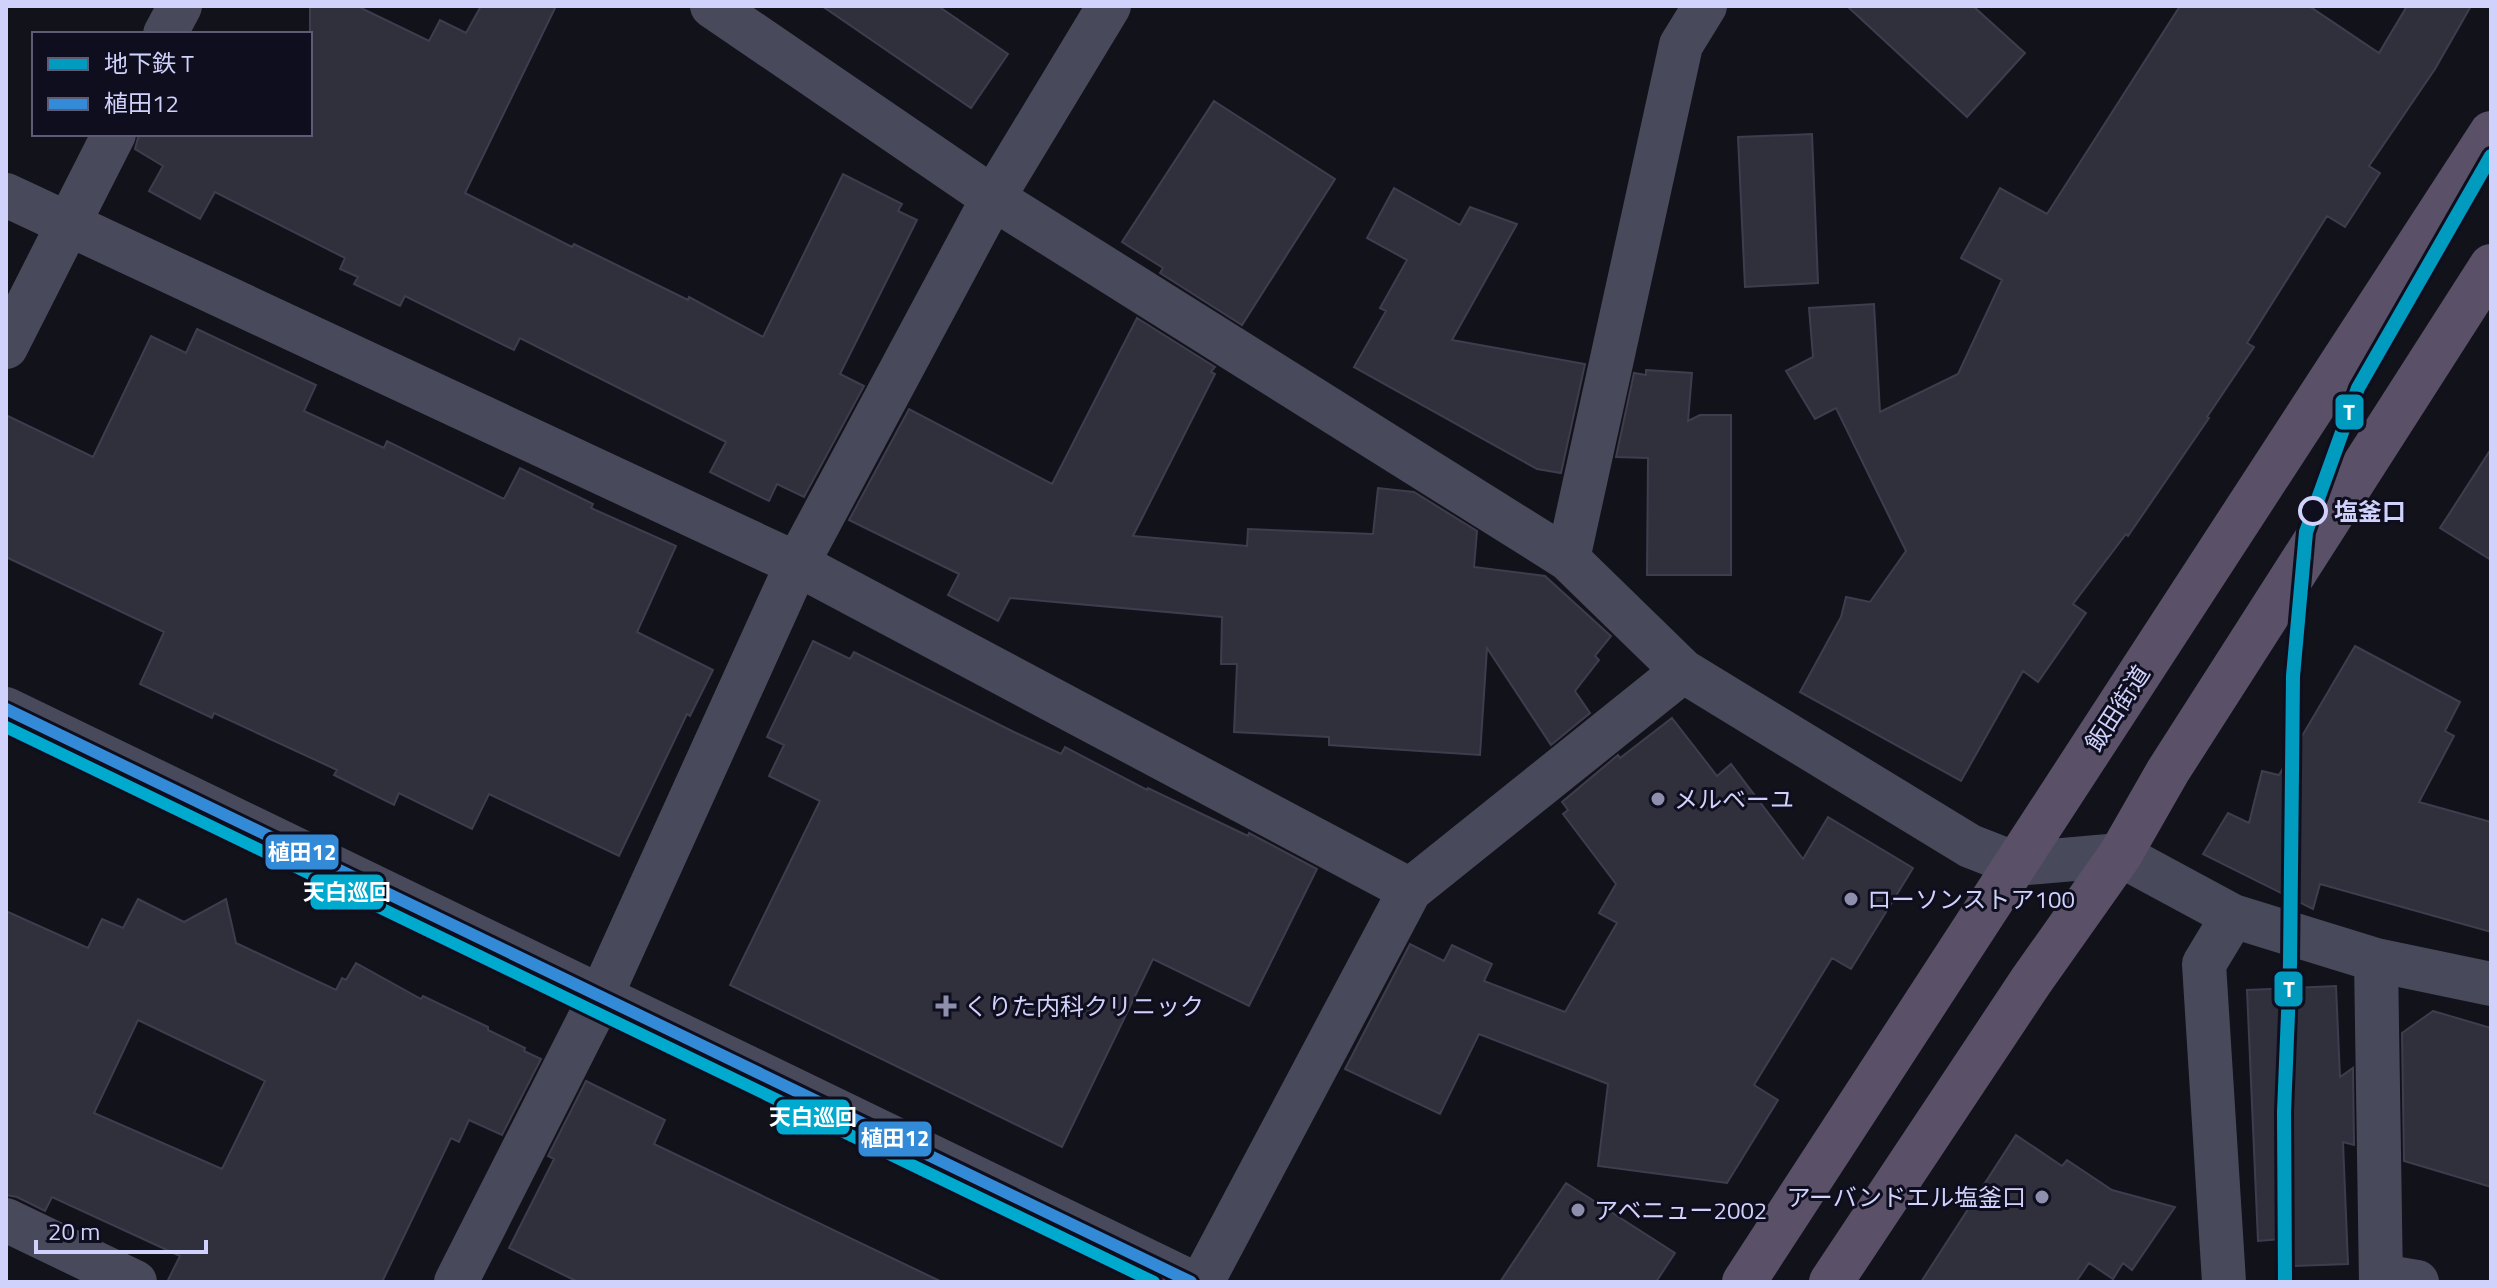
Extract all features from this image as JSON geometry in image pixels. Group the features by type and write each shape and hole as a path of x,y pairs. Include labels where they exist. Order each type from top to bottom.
{"highway":[{"name":"飯田街道","path":"1744,1282 2491,133"},
{"path":"1831,1282 2031,981 2120,855 2177,757 2491,266"}],"street":[{"path":"166,32 180,6"},
{"path":"712,6 993,198 1568,559 1683,671 1970,846 2016,864 2120,855 2233,916 2376,960 2491,984"},
{"path":"456,1282 601,996 797,564 993,198 1109,6"},
{"path":"1568,559 1681,45 1705,6"},
{"path":"6,347 113,136"},
{"path":"6,195 797,564 1410,890"},
{"path":"1202,1282 1410,890 1683,671"},
{"path":"6,709 1191,1282"},
{"path":"2224,1282 2204,964 2233,916"},
{"path":"2376,960 2393,1280"},
{"path":"6,1220 135,1282"}],"building":[{"path":"310,6 357,6 429,41 440,20 466,33 481,6 556,6 465,193 572,247 574,244 688,300 689,297 763,337 843,174 902,204 898,211 917,220 840,374 864,386 804,497 777,484 769,501 710,472 726,442 520,338 514,350 405,296 400,306 354,284 358,277 340,269 345,258 215,192 200,219 149,191 163,166 135,149 138,136 312,136"},
{"path":"822,6 938,6 1008,54 971,108"},
{"path":"1847,6 1973,6 2025,53 1967,117"},
{"path":"2180,6 2309,6 2379,53 2407,6 2471,6 2435,69 2369,166 2380,173 2345,227 2327,216 2247,343 2254,347 2209,418 2128,536 2126,534 2073,604 2086,613 2038,682 2023,671 1961,781 1800,692 1841,617 1846,597 1870,602 1906,551 1836,408 1815,419 1786,371 1813,357 1809,308 1874,304 1880,412 1958,374 2002,280 1961,258 2000,188 2047,214"},
{"path":"1214,101 1335,179 1242,325 1160,273 1163,268 1122,242"},
{"path":"1812,134 1818,283 1745,287 1738,137"},
{"path":"1394,188 1460,225 1470,207 1517,224 1452,340 1585,364 1561,473 1537,469 1354,367 1386,311 1380,308 1407,260 1367,238"},
{"path":"1137,318 1215,367 1211,372 1215,374 1133,536 1247,546 1248,529 1373,534 1378,488 1414,492 1477,531 1474,567 1545,576 1611,636 1595,656 1599,660 1575,691 1590,713 1551,745 1487,648 1480,755 1329,745 1329,737 1234,732 1237,664 1221,664 1222,617 1010,598 998,621 948,595 959,574 849,520 909,409 1052,484"},
{"path":"197,329 316,385 304,411 384,448 387,441 504,499 520,468 593,504 591,508 676,546 637,632 713,670 690,716 687,714 619,856 489,794 472,829 399,793 394,805 334,775 337,770 214,713 212,718 140,684 164,632 6,557 6,415 93,457 151,336 186,353"},
{"path":"1646,370 1692,373 1688,421 1700,415 1731,415 1731,575 1647,575 1648,458 1616,457 1634,373 1646,375"},
{"path":"2491,449 2491,560 2440,528"},
{"path":"813,641 850,659 854,652 1061,754 1065,747 1147,790 1248,836 1249,833 1317,869 1249,1006 1153,959 1062,1147 730,985 820,801 769,776 784,745 767,737"},
{"path":"2355,646 2460,702 2445,731 2454,736 2419,802 2491,822 2491,932 2320,884 2313,909 2203,854 2228,813 2249,823 2262,771 2279,775"},
{"path":"1672,718 1717,776 1731,764 1803,859 1828,817 1913,868 1851,969 1832,958 1754,1085 1778,1100 1727,1183 1598,1166 1608,1084 1479,1034 1440,1114 1345,1069 1410,944 1444,961 1452,945 1492,964 1484,981 1565,1012 1617,923 1599,913 1616,884 1563,814 1568,810 1562,802 1618,755 1620,758"},
{"path":"138,899 184,922 226,899 236,943 336,990 356,963 421,999 423,996 488,1027 488,1030 541,1059 502,1135 469,1120 459,1142 451,1138 382,1282 167,1282 180,1256 52,1197 45,1211 6,1195 6,911 88,948 102,919 123,928","holes":["138,1020 265,1081 222,1169 94,1113"]},
{"path":"2336,986 2340,1077 2353,1068 2354,1145 2343,1142 2348,1264 2294,1266 2293,1238 2258,1241 2247,990"},
{"path":"2433,1011 2491,1028 2491,1187 2404,1161 2402,1033"},
{"path":"586,1081 665,1120 654,1144 942,1282 578,1282 509,1248 554,1159 548,1156"},
{"name":"アーバンドエル塩釜口","path":"2016,1135 2062,1166 2067,1160 2112,1190 2175,1207 2132,1270 2123,1263 2113,1279 2089,1263 2076,1282 1921,1282"},
{"name":"アベニュー2002","path":"1566,1183 1675,1253 1656,1282 1500,1282"}],"metro line":[{"name":"T","path":"2285,1282 2284,1112 2290,964 2293,676 2306,532 2358,388 2491,156"}],"transit line":[{"name":"植田12","path":"6,709 1191,1282"},
{"name":"天白巡回","path":"6,727 1154,1282"}],"place":[{"name":"塩釜口","path":"2313,511"},
{"name":"メルベーユ","path":"1658,799"},
{"name":"ローソンストア100","path":"1851,899"},
{"name":"くりた内科クリニック","path":"946,1006"},
{"name":"アーバンドエル塩釜口","path":"2042,1197"},
{"name":"アベニュー2002","path":"1578,1210"}]}
